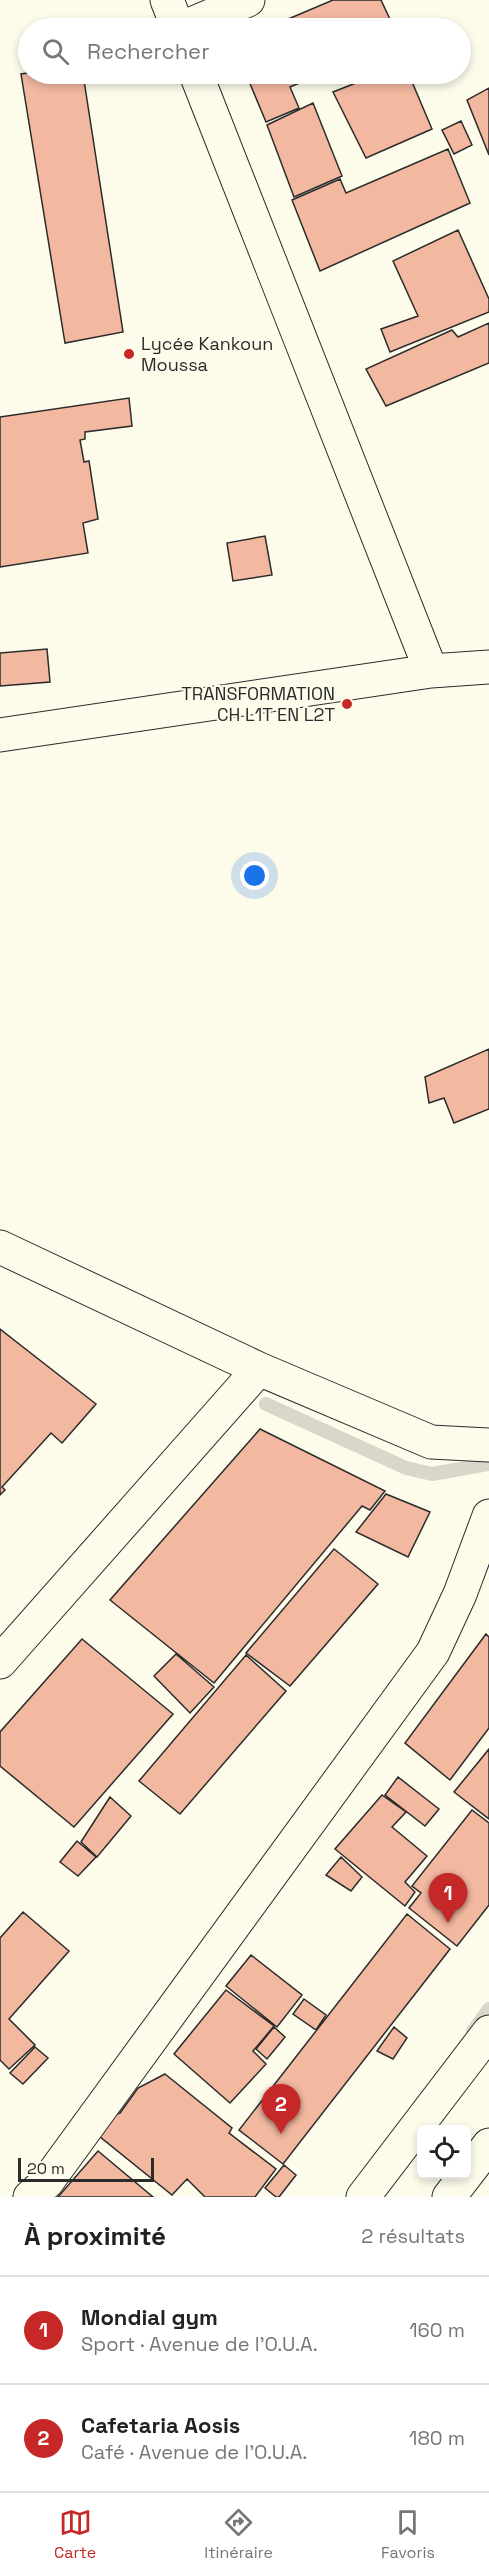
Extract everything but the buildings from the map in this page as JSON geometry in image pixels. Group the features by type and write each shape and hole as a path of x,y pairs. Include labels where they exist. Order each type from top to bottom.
{"main road":[{"path":"167,0 175,18"},
{"path":"204,18 248,0"},
{"path":"200,84 431,671"},
{"path":"0,735 431,671 489,667"},
{"path":"0,1248 259,1369 431,1442 489,1444"},
{"path":"0,1662 259,1369"},
{"path":"30,2197 47,2182 433,1652 460,1594 489,1516"},
{"path":"363,2197 489,2032"},
{"path":"449,2197 489,2145"}],"waterway":[{"path":"266,1404 406,1468 432,1474 489,1464"},
{"path":"473,2031 489,2009"}],"place":[{"name":"Lycée Kankoun Moussa","path":"129,354"},
{"name":"TRANSFORMATION CH L1T EN L2T","path":"347,704"},
{"name":"Mondial gym","path":"448,1923"},
{"name":"Cafetaria Aosis","path":"281,2134"}]}
